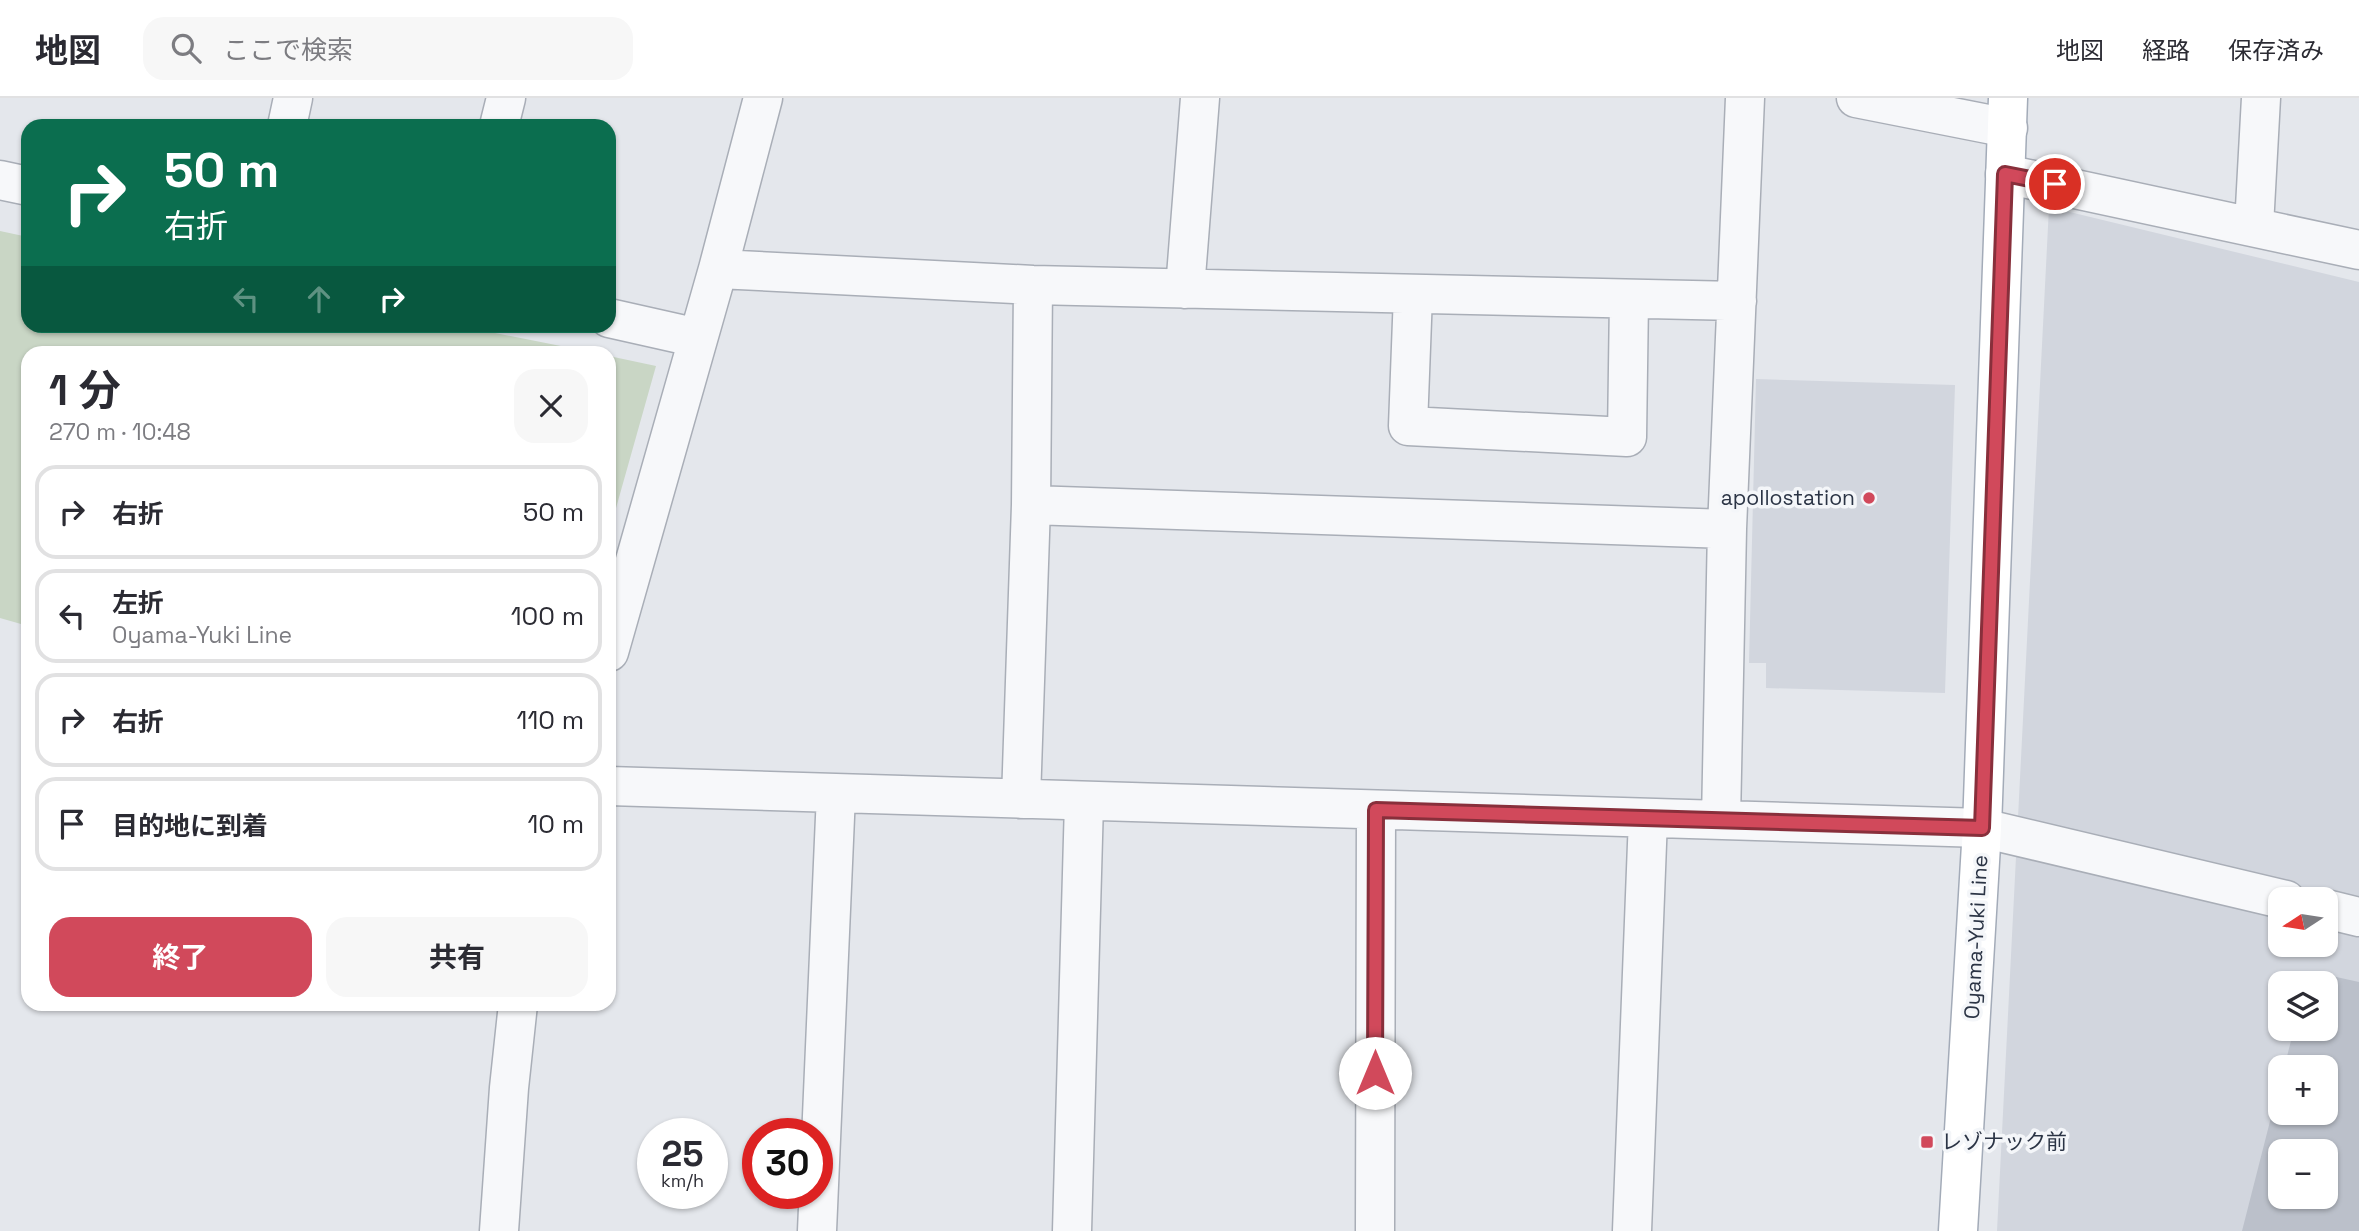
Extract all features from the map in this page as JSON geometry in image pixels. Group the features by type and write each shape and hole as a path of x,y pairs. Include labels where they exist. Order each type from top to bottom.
{"main road":[{"name":"Oyama-Yuki Line","path":"1958,1231 1982,828 2008,113"}],"street":[{"path":"288,119 293,98"},
{"path":"501,119 506,98"},
{"path":"616,627 718,269 763,98"},
{"path":"1185,289 1200,98"},
{"path":"1721,820 1727,529 1745,98"},
{"path":"1856,98 2008,113"},
{"path":"2254,226 2261,98"},
{"path":"2005,174 2359,250"},
{"path":"0,180 21,184"},
{"path":"718,269 1033,285 1737,301"},
{"path":"1021,799 1031,505 1033,285"},
{"path":"1413,294 1408,426 1627,437 1629,299"},
{"path":"616,320 698,338"},
{"path":"1031,505 1727,529"},
{"path":"616,786 1982,828 2268,896"},
{"path":"817,1231 836,794"},
{"path":"1072,1231 1084,802"},
{"path":"1375,1231 1376,810"},
{"path":"1632,1231 1648,818"},
{"path":"2338,912 2359,917"},
{"path":"499,1231 517,1011"}],"shaded area":[{"path":"2049,207 2359,282 2359,1231 1997,1231"},
{"path":"1756,379 1955,385 1945,693 1766,688 1766,663 1749,663"}],"green space":[{"path":"0,231 21,236 21,333 495,333 561,346 21,346 21,624 0,618"},
{"path":"616,357 656,366 616,508"}],"building":[{"path":"2338,977 2359,982 2359,1231 2242,1231 2269,1125 2338,1125 2338,1055 2287,1055 2291,1041 2338,1041"}],"place":[{"name":"apollostation","path":"1869,498"},
{"name":"レゾナック前","path":"1927,1142"}],"route":[{"path":"1375,1073 1376,810 1982,828 2005,174 2055,184"}]}
